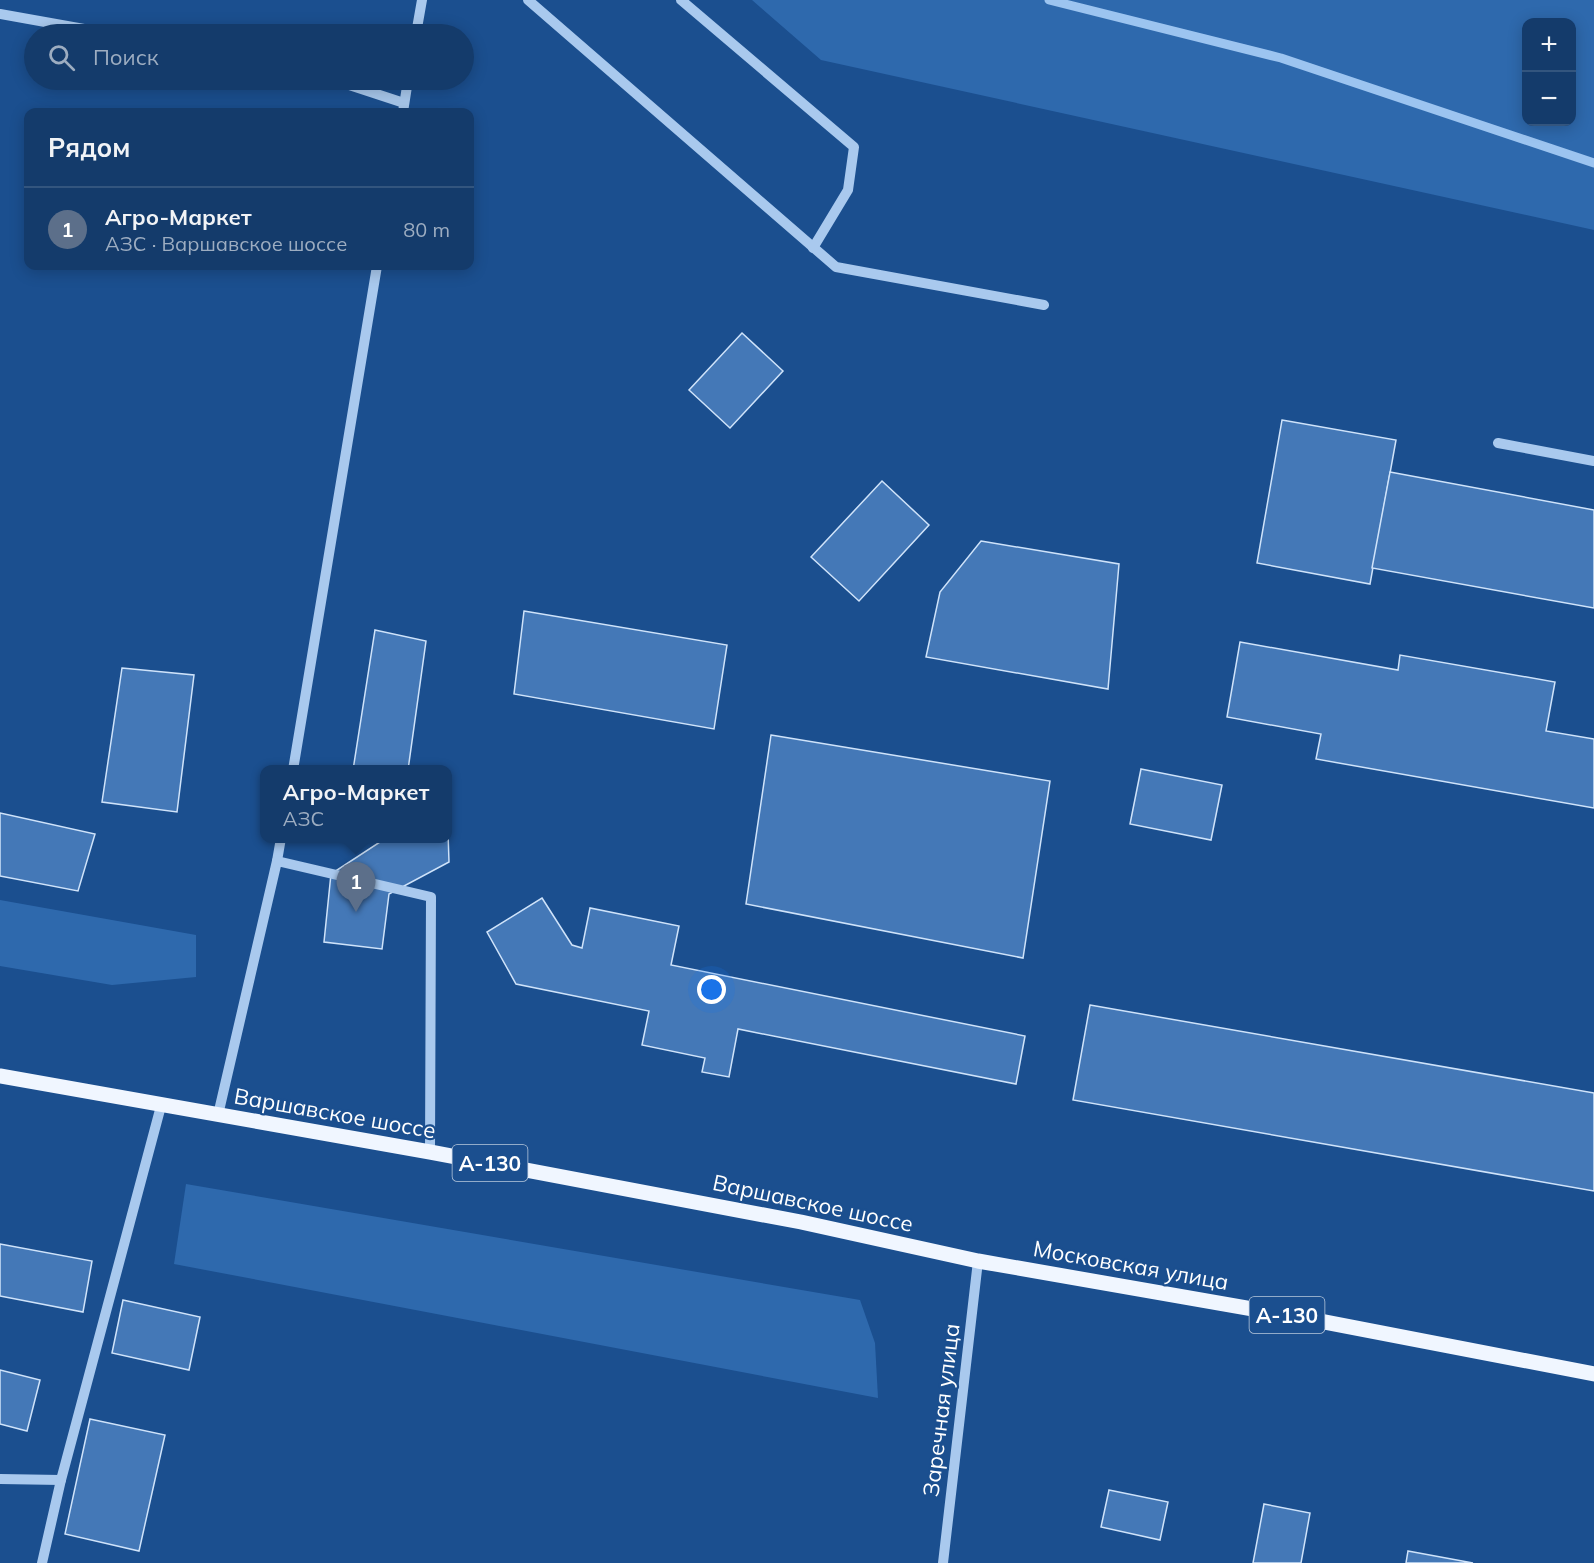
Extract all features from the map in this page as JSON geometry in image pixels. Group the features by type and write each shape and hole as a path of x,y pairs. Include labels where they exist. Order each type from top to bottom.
{"main road":[{"name":"Варшавское шоссе","path":"0,1076 430,1152 801,1222 978,1261"},
{"name":"Московская улица","path":"978,1261 1304,1318 1594,1374"}],"street":[{"path":"418,24 422,0"},
{"path":"528,0 836,267 1044,305"},
{"path":"681,0 854,147 848,190 813,248"},
{"path":"0,14 56,24"},
{"path":"359,90 403,108 406,90"},
{"path":"294,765 376,270"},
{"path":"1498,443 1594,461"},
{"path":"218,1115 280,843"},
{"path":"277,861 431,897 430,1152"},
{"path":"42,1563 61,1480 160,1106"},
{"name":"Заречная улица","path":"943,1563 978,1261"},
{"path":"0,1479 61,1480"}],"shaded area":[{"path":"752,0 1594,0 1594,230 821,60"},
{"path":"0,900 196,935 196,977 112,985 0,966"},
{"path":"186,1184 860,1300 875,1343 878,1398 174,1264"}],"building":[{"path":"742,333 783,371 730,428 689,390"},
{"path":"1282,420 1396,440 1370,584 1257,563"},
{"path":"1390,472 1594,510 1594,608 1372,568"},
{"path":"882,481 929,525 859,601 811,557"},
{"path":"981,541 1119,564 1108,689 926,657 940,592"},
{"path":"524,611 727,645 714,729 514,694"},
{"path":"375,630 426,641 409,765 354,765"},
{"path":"1240,642 1398,670 1400,655 1555,682 1546,731 1594,739 1594,808 1316,759 1321,734 1227,717"},
{"path":"122,668 194,675 177,812 102,802"},
{"path":"771,735 1050,781 1023,958 746,904"},
{"path":"1141,769 1222,785 1211,840 1130,824"},
{"path":"0,813 95,834 78,891 0,876"},
{"path":"378,843 448,843 449,862 389,894 382,949 324,942 331,874"},
{"path":"542,898 572,945 582,948 590,908 679,926 671,965 1025,1036 1016,1084 738,1029 729,1077 702,1072 705,1058 642,1045 649,1011 516,984 487,932"},
{"path":"1090,1005 1594,1093 1594,1191 1073,1100"},
{"path":"0,1244 92,1261 83,1312 0,1296"},
{"path":"123,1300 200,1317 189,1370 112,1353"},
{"path":"0,1370 40,1380 27,1431 0,1424"},
{"path":"90,1419 165,1435 139,1551 65,1534"},
{"path":"1109,1490 1168,1502 1160,1540 1101,1527"},
{"path":"1264,1504 1310,1513 1301,1563 1253,1563"},
{"path":"1408,1551 1473,1563 1406,1563"}],"waterway":[{"path":"1049,0 1281,58 1594,163"}],"place":[{"name":"Агро-Маркет","path":"356,912"}]}
